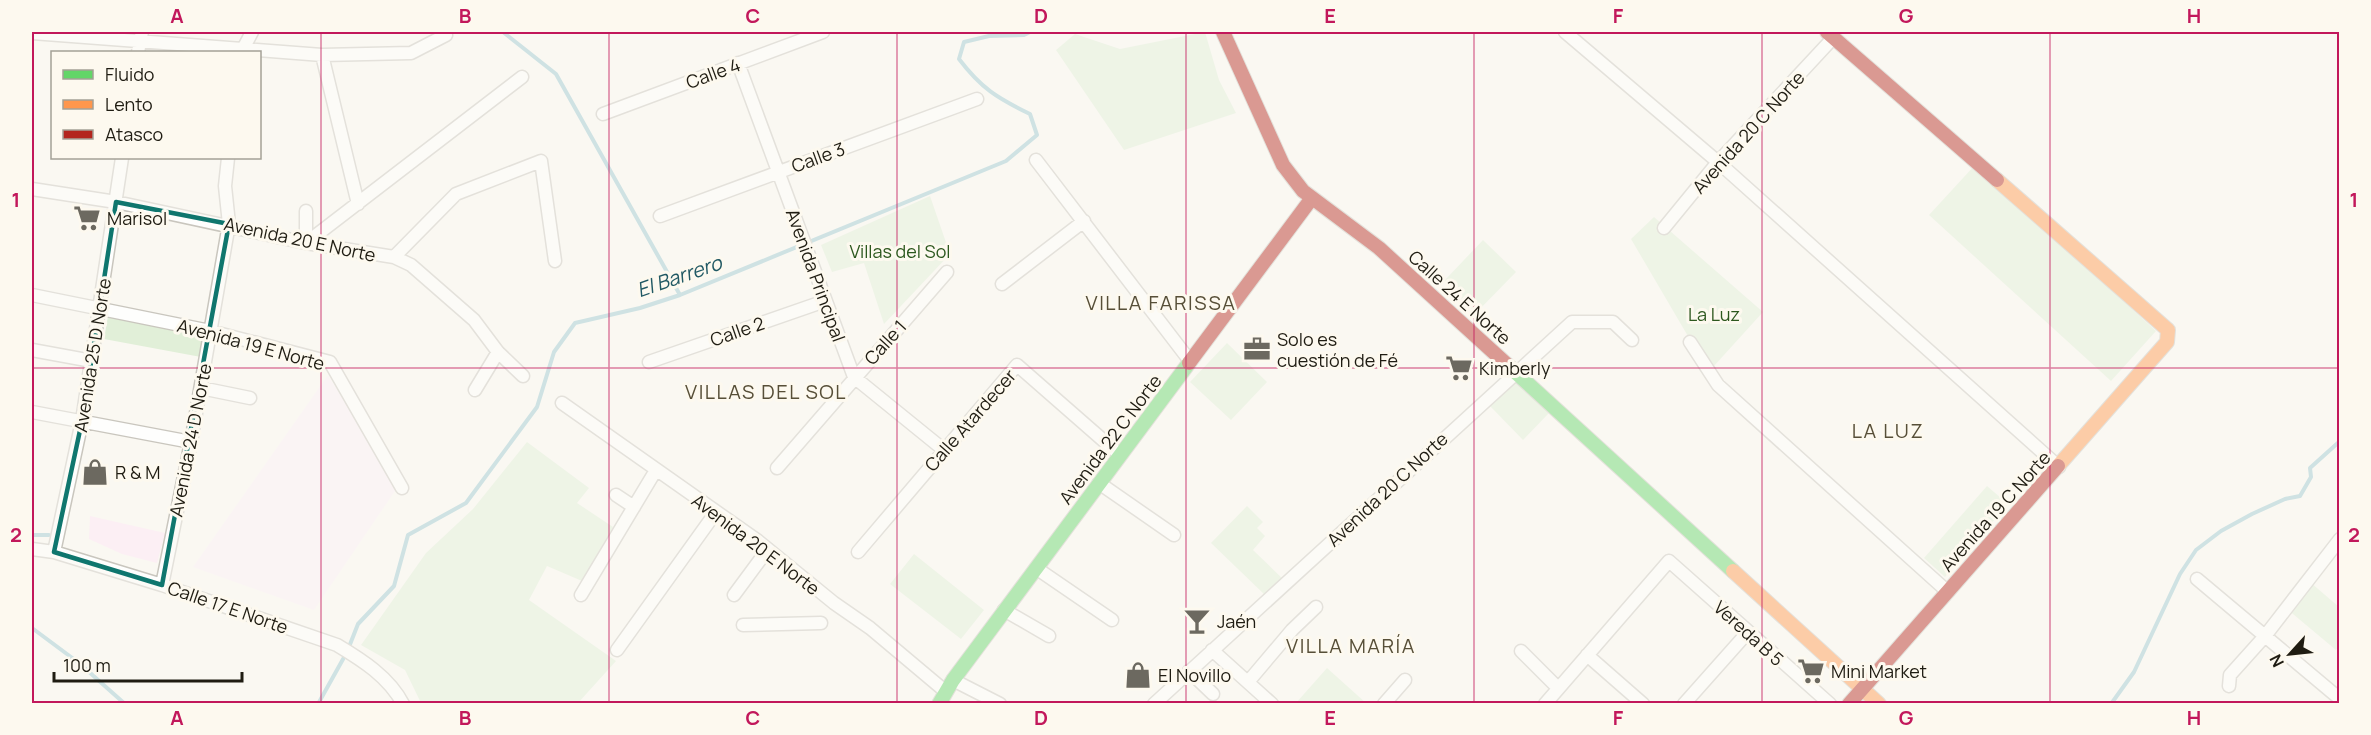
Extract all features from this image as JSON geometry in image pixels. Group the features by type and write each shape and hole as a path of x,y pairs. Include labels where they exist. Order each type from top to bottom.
{"street":[{"path":"243,49 252,32"},
{"name":"Calle 4","path":"603,114 823,32"},
{"name":"Calle 24 E Norte","path":"1223,32 1283,165 1303,191 1379,248 1879,704"},
{"path":"1565,32 1718,162 2059,467"},
{"path":"32,33 322,55 411,53 446,35"},
{"name":"Avenida 20 C Norte","path":"1664,228 1718,162 1830,34"},
{"name":"Avenida 19 C Norte","path":"1830,34 2168,330 2167,342 1849,704"},
{"path":"322,55 358,204"},
{"name":"Avenida Principal","path":"738,63 854,377"},
{"path":"306,243 522,77"},
{"name":"Calle 3","path":"660,216 977,99"},
{"name":"Avenida 25 D Norte","path":"54,552 82,421 101,309 122,159"},
{"name":"Avenida 24 D Norte","path":"162,585 191,442 229,224 225,186 228,159"},
{"path":"394,258 456,194 541,160 555,261"},
{"path":"1036,160 1190,361"},
{"name":"Avenida 20 E Norte","path":"32,189 116,202 229,224 306,243 394,258 411,265 474,320 498,352 523,376"},
{"name":"Avenida 22 C Norte","path":"945,691 1312,198"},
{"path":"306,211 306,243"},
{"path":"1002,284 1084,221"},
{"name":"Calle 1","path":"777,468 947,272"},
{"name":"Avenida 19 E Norte","path":"32,295 210,331 330,362 402,488"},
{"name":"Calle 2","path":"649,362 825,301"},
{"name":"Avenida 20 C Norte","path":"1154,704 1572,322 1613,322 1632,339"},
{"path":"1690,342 1718,385 1948,592"},
{"path":"32,350 92,361"},
{"path":"475,390 498,352"},
{"name":"Calle Atardecer","path":"858,552 1017,365 1120,455"},
{"path":"854,377 944,450"},
{"path":"201,387 250,398"},
{"name":"Avenida 20 E Norte","path":"562,403 768,549 834,603 870,628 945,691 1000,704"},
{"path":"32,412 191,442"},
{"path":"581,595 656,470"},
{"path":"1099,483 1174,536"},
{"path":"616,495 634,507"},
{"path":"617,650 716,512"},
{"path":"2229,686 2230,675 2265,636 2340,539"},
{"name":"Calle 17 E Norte","path":"32,549 54,552 162,585 337,645 360,659 386,681 404,704"},
{"path":"734,595 768,549"},
{"name":"Vereda B 5","path":"1587,656 1669,561 1830,704"},
{"path":"1036,568 1112,620"},
{"path":"2197,579 2340,699"},
{"path":"1248,682 1292,630 1316,607"},
{"path":"1004,610 1049,636"},
{"path":"743,625 821,623"},
{"path":"1684,704 1748,632"},
{"path":"1212,650 1269,702"},
{"path":"1521,651 1558,688"},
{"path":"1545,704 1587,656 1643,704"},
{"path":"1189,671 1213,694"},
{"path":"1384,704 1405,680"}],"highlighted area":[{"path":"116,202 229,224 162,585 54,552 82,421"}],"shaded area":[{"path":"328,375 397,488 314,610 193,567"},
{"path":"90,516 165,533 157,563 122,554 89,539"}],"green space":[{"path":"1205,32 1219,80 1236,113 1124,150 1056,50 1075,34 1120,49"},
{"path":"1975,165 2156,331 2111,381 1929,215"},
{"name":"Villas del Sol","path":"930,196 950,254 884,324 864,263 832,272 821,245"},
{"name":"La Luz","path":"1654,217 1763,312 1714,366 1703,353 1699,355 1631,239"},
{"path":"1483,240 1516,272 1476,313 1444,281"},
{"path":"108,316 205,334 201,357 104,339"},
{"path":"1227,343 1267,382 1231,420 1190,382"},
{"path":"1517,381 1549,413 1523,440 1490,406"},
{"path":"527,442 589,488 577,503 613,527 582,581 547,566 529,600 616,661 578,703 421,703 405,670 361,645 426,553 473,509"},
{"path":"1987,486 2008,504 1945,577 1924,558"},
{"path":"1247,506 1263,522 1257,528 1265,536 1253,550 1283,579 1266,596 1211,543"},
{"path":"914,554 984,610 961,639 890,584"},
{"path":"2310,582 2339,607 2339,646 2336,650 2287,609"},
{"path":"1327,668 1366,703 1296,703"}],"waterway":[{"path":"503,32 556,74 680,295"},
{"name":"El Barrero","path":"318,704 347,652 358,624 394,586 408,535 466,503 537,407 554,352 575,323 640,308 680,295 1006,161 1037,135 1030,114 990,91 959,59 964,42 989,36 1024,35 1030,32"},
{"path":"2111,704 2134,672 2180,574 2196,550 2221,531 2252,514 2285,499 2300,496 2311,477 2310,468 2340,441"},
{"path":"32,535 49,535"},
{"path":"32,628 79,663 125,704"}],"traffic: fast":[{"path":"939,704 953,680 1189,363"},
{"path":"1513,370 1733,571"}],"traffic: slow":[{"path":"1997,180 2168,330 2167,342 2058,466"},
{"path":"1733,571 1879,704"}],"traffic: jam":[{"path":"1223,32 1283,165 1303,191 1379,248 1513,370"},
{"path":"1827,32 1997,180"},
{"path":"1189,363 1312,198"},
{"path":"1849,704 2058,466"}],"place":[{"name":"Marisol","path":"87,218"},
{"name":"Solo es cuestión de Fé","path":"1257,349"},
{"name":"Kimberly","path":"1459,368"},
{"name":"R & M","path":"95,472"},
{"name":"Jaén","path":"1197,621"},
{"name":"Mini Market","path":"1811,671"},
{"name":"El Novillo","path":"1138,675"}],"district":[{"name":"VILLA FARISSA","path":"1161,302"},
{"name":"VILLAS DEL SOL","path":"766,391"},
{"name":"LA LUZ","path":"1888,430"},
{"name":"VILLA MARÍA","path":"1351,645"}]}
